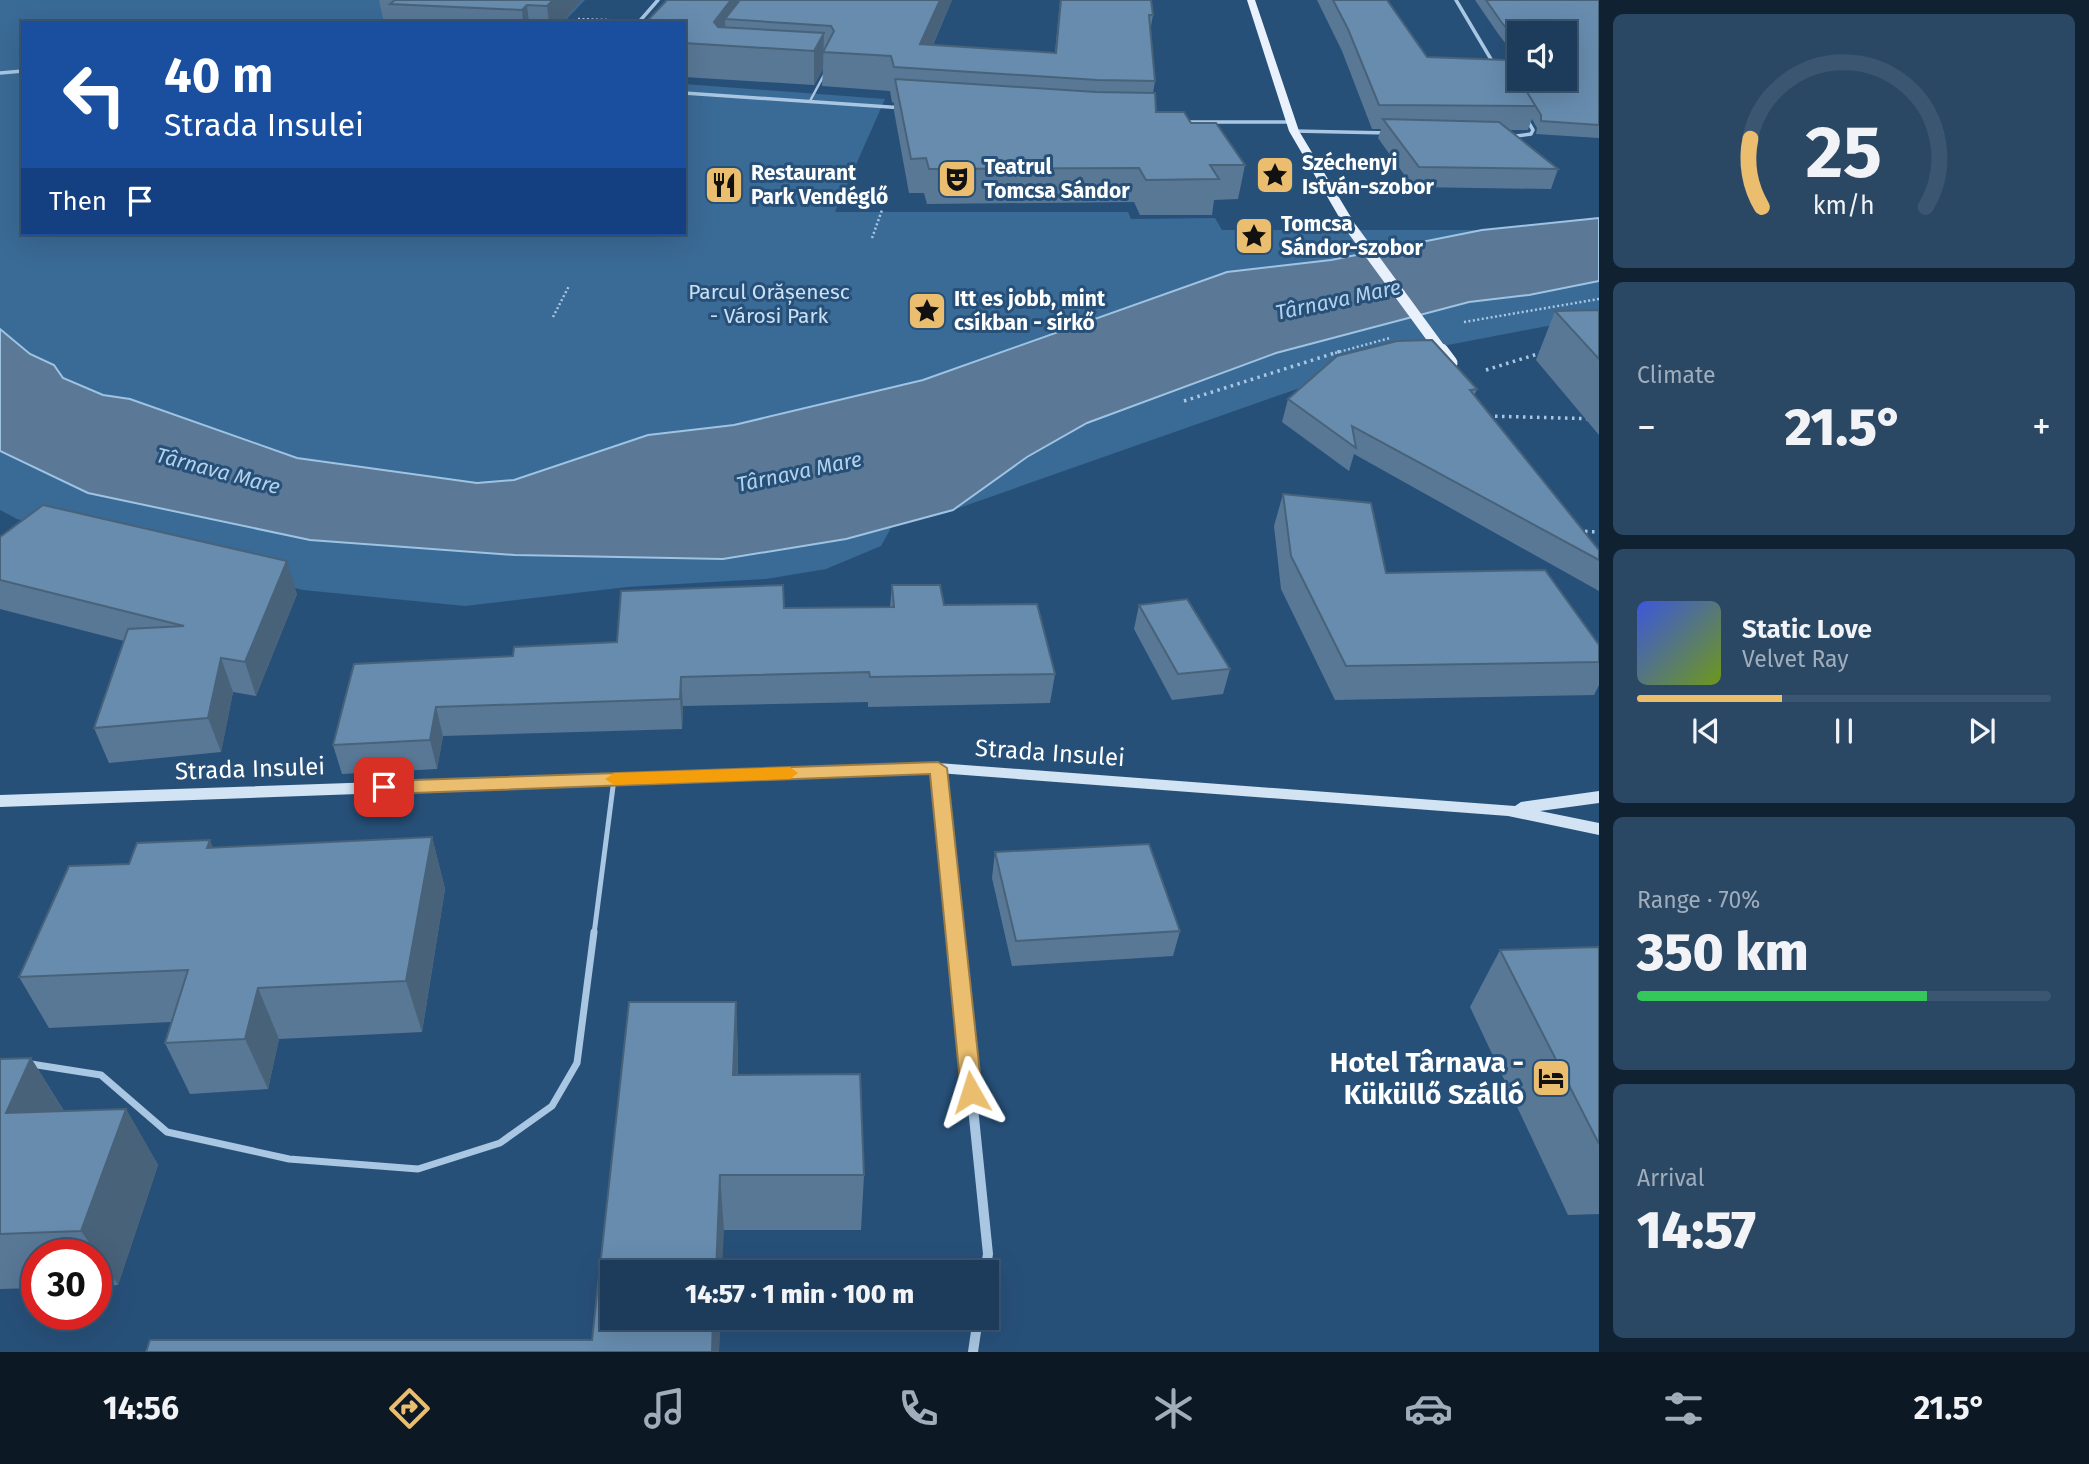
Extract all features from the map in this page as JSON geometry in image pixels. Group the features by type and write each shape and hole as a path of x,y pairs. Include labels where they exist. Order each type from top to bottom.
{"main road":[{"path":"1251,0 1292,126 1352,229 1488,416"},
{"name":"Strada Insulei","path":"0,801 938,768 1508,810 1599,829"},
{"name":"Strada Insulei","path":"1508,810 1599,797"}],"street":[{"path":"640,21 658,0"},
{"path":"1456,0 1498,71"},
{"path":"0,73 21,71"},
{"path":"686,93 916,108"},
{"path":"1495,136 1531,134 1533,130 1519,106"},
{"path":"1170,122 1292,126 1401,134"},
{"path":"938,768 987,1260"},
{"path":"973,1352 976,1330"}],"lane":[{"path":"810,101 831,63"},
{"path":"20,1063 102,1074 167,1132 289,1159 418,1169 500,1143 552,1106 577,1063 614,779"}],"path":[{"path":"872,238 883,210"},
{"path":"553,317 569,286"},
{"path":"1462,380 1521,356 1547,351"},
{"path":"1488,416 1599,419"},
{"path":"1570,531 1599,532"}],"green space":[{"name":"Parcul Orășenesc - Városi Park","path":"0,0 585,0 565,21 21,21 21,235 686,235 686,84 885,99 835,212 1128,212 1131,219 1215,218 1222,230 1482,230 1331,260 1227,272 923,380 734,425 648,435 514,480 477,483 297,458 130,399 103,395 63,378 54,365 30,354 0,329"},
{"path":"1599,281 1599,316 1391,356 953,510 1027,457 1087,423 1276,353 1469,302 1529,295"},
{"path":"0,451 88,493 310,540 515,555 723,559 846,539 891,528 881,546 826,569 766,579 627,587 465,606 303,590 17,519 0,510"}],"water":[{"name":"Târnava Mare","path":"1599,218 1599,281 1529,295 1469,302 1276,353 1087,423 1027,457 953,510 846,539 723,559 515,555 310,540 88,493 0,451 0,329 30,354 54,365 63,378 103,395 130,399 297,458 477,483 514,480 648,435 734,425 923,380 1227,272 1331,260 1482,230"}],"building":[{"path":"395,0 553,0 547,6 527,5 522,10 390,4"},
{"path":"667,0 731,0 714,22 718,27 824,33 814,51 686,43 686,21 647,21"},
{"path":"740,0 940,0 920,44 1056,53 1061,0 1151,0 1153,15 1149,15 1155,81 1097,80 894,67 891,56 823,52 834,31 831,26 725,19"},
{"path":"1333,0 1387,0 1427,57 1507,60 1507,91 1527,91 1536,106 1379,105 1348,29"},
{"path":"1486,0 1599,0 1599,125 1541,121 1541,115 1526,91 1577,91 1577,21 1507,21 1507,29"},
{"path":"895,79 1096,92 1155,93 1156,112 1184,112 1191,123 1216,123 1245,165 1210,165 1219,179 1146,180 1139,168 929,169 926,158 911,159"},
{"path":"1383,119 1499,122 1558,169 1419,167"},
{"path":"1599,310 1599,359 1555,311"},
{"path":"1432,340 1477,389 1470,390 1599,550 1599,560 1352,426 1356,448 1288,399 1337,356 1397,341"},
{"path":"1283,494 1371,503 1386,573 1545,570 1599,645 1599,662 1346,666 1291,556"},
{"path":"43,505 287,561 245,662 221,658 208,718 94,728 128,629 184,626 0,580 0,537"},
{"path":"783,585 784,608 894,607 892,585 940,585 944,605 1037,604 1055,674 870,677 869,672 681,677 680,699 436,707 430,740 333,745 354,664 513,656 514,647 617,642 621,591"},
{"path":"1187,599 1230,669 1178,674 1139,605"},
{"path":"432,837 406,981 258,988 245,1039 165,1043 188,970 19,977 69,866 129,864 137,843 210,840 207,848"},
{"path":"1149,844 1180,931 1016,941 995,852"},
{"path":"1599,947 1599,1144 1500,950"},
{"path":"629,1002 736,1002 733,1075 860,1074 864,1175 720,1175 716,1260 601,1260"},
{"path":"31,1058 6,1113 126,1109 81,1231 0,1234 0,1059"},
{"path":"600,1267 600,1330 713,1330 712,1352 146,1352 150,1340 592,1340"}],"slow traffic":[{"path":"614,779 790,773"}],"place":[{"name":"Széchenyi István-szobor","path":"1275,175"},
{"name":"Teatrul Tomcsa Sándor","path":"957,179"},
{"name":"Restaurant Park Vendéglő","path":"724,185"},
{"name":"Tomcsa Sándor-szobor","path":"1254,236"},
{"name":"Itt es jobb, mint csíkban - sírkő","path":"927,311"},
{"name":"Hotel Târnava - Küküllő Szálló","path":"1551,1078"}],"route":[{"path":"384,787 938,768 971,1092"}]}
